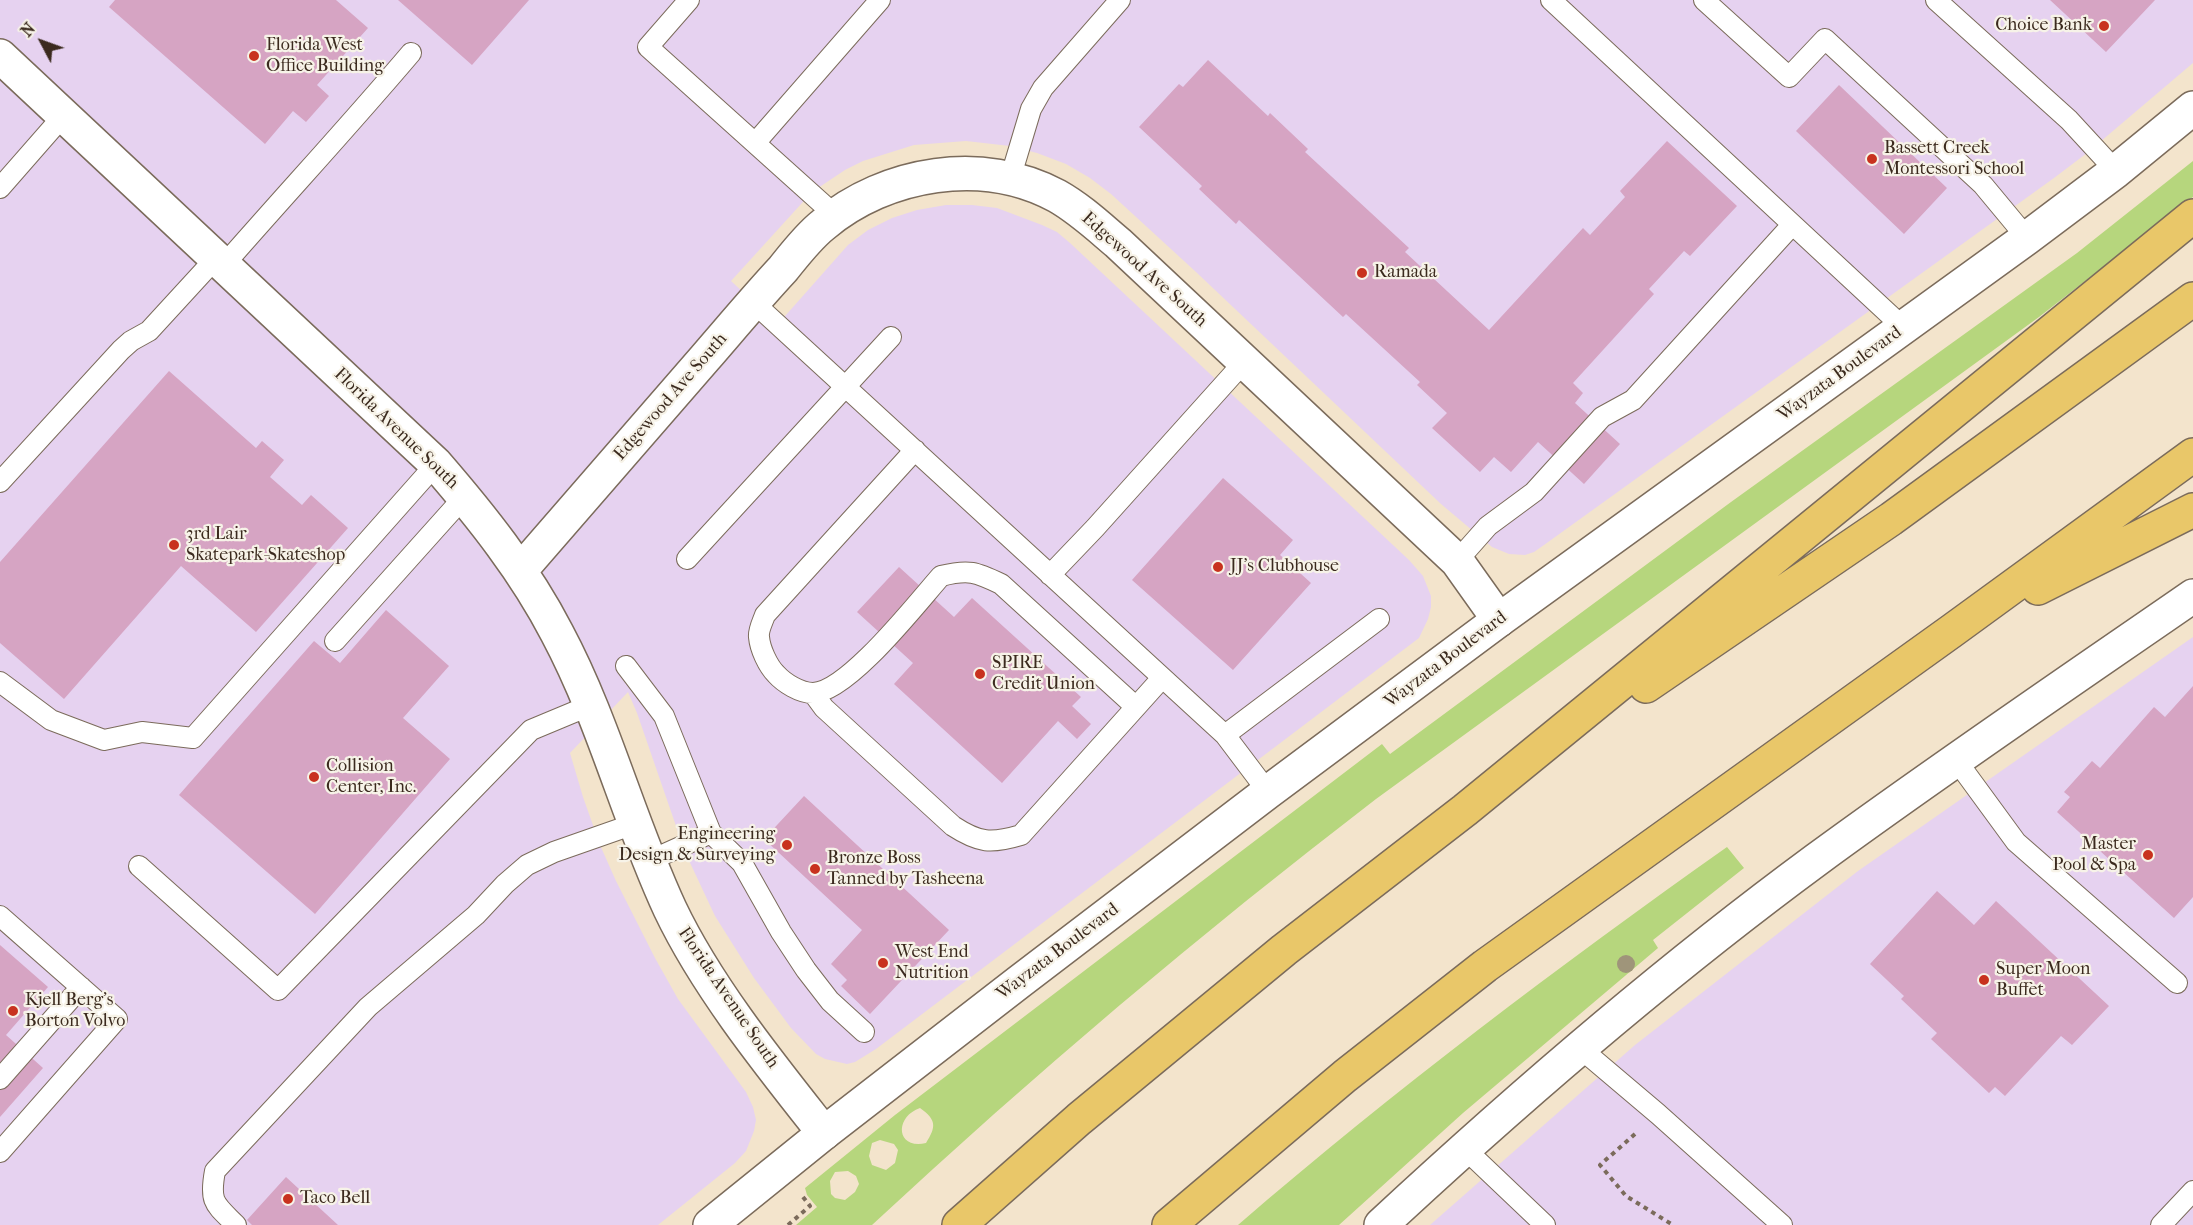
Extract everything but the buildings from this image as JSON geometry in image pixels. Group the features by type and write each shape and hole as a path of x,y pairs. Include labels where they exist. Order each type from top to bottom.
{"highway":[{"path":"959,1225 1079,1119 1275,958 1465,810 2193,216"},
{"path":"1465,810 1891,519 2193,299"},
{"path":"1169,1225 1345,1076 1485,966 2193,455"},
{"path":"1953,630 2193,510"}],"street":[{"name":"Florida Avenue South","path":"0,56 436,464 464,496 520,571 557,633 591,705 634,824 671,911 735,1017 824,1133"},
{"name":"Wayzata Boulevard","path":"710,1225 1018,982 1268,792 1499,620 2027,238 2116,171 2193,108"},
{"name":"Edgewood Ave South","path":"520,571 822,225 860,199 882,188 944,174 973,174 1010,179 1042,189 1082,212 1118,243 1457,561 1499,620"},
{"path":"1381,1225 1464,1148 1687,959 1807,867 1956,760 2193,596"}],"lane":[{"path":"689,0 648,47 836,216"},
{"path":"756,142 880,0"},
{"path":"1010,179 1031,110 1043,88 1120,0"},
{"path":"1551,0 1904,328"},
{"path":"1704,0 1790,77 1825,39 1983,185 2027,238"},
{"path":"1936,0 2069,120 2116,171"},
{"path":"0,482 121,350 131,341 149,331 220,262 339,137 411,53"},
{"path":"0,188 63,116"},
{"path":"1457,561 1488,526 1534,492 1602,417 1633,400 1792,225"},
{"path":"753,302 1225,735 1268,792"},
{"path":"687,559 891,337"},
{"path":"1050,575 1244,362"},
{"path":"915,450 765,615 758,636 765,658 776,674 793,687 813,693 824,708 953,826 969,837 981,841 1000,842 1021,835 1162,678"},
{"path":"0,682 51,720 104,740 142,732 193,738 436,464"},
{"path":"335,641 464,496"},
{"path":"813,693 831,686 855,671 941,576 961,571 981,574 1001,585 1136,707"},
{"path":"1225,735 1379,618"},
{"path":"626,666 664,716 711,833 742,862 781,932 812,978 830,1001 864,1032"},
{"path":"139,866 278,990 531,730 591,705"},
{"path":"1956,760 2016,842 2177,983"},
{"path":"236,1225 217,1206 212,1191 215,1171 368,1006 476,915 505,884 527,865 572,845 634,824"},
{"path":"649,861 711,833"},
{"path":"0,916 117,1019 0,1152"},
{"path":"0,1079 81,987"},
{"path":"1580,1048 1782,1225"},
{"path":"1464,1148 1545,1225"},
{"path":"2161,1225 2193,1191"}],"path":[{"path":"1658,1114 1600,1165 1626,1197 1673,1225"}],"shaded area":[{"path":"0,0 2193,0 2193,63 2054,178 1544,545 1525,555 1509,554 1492,547 1441,504 1111,194 1066,164 1010,146 966,141 914,145 863,161 845,170 812,192 731,281 778,324 848,245 868,230 892,218 917,210 946,205 972,205 997,208 1057,232 1409,560 1423,576 1431,596 1428,619 1419,638 876,1049 855,1062 847,1064 825,1059 816,1054 791,1028 754,978 715,916 685,852 628,692 570,753 600,845 655,958 678,999 746,1092 753,1107 756,1120 754,1131 746,1151 735,1163 658,1225 0,1225"},
{"path":"2193,637 2193,1225 1430,1225 1635,1045 1858,871"}],"green space":[{"path":"2193,161 2193,197 2039,317 1376,799 1246,901 1119,1006 994,1114 872,1225 796,1225 817,1207 807,1195 805,1188 895,1115 1382,744 1390,754 1731,502 2077,253","holes":["920,1108 930,1116 933,1128 926,1143 916,1144 909,1142 902,1132 906,1118","880,1140 894,1144 898,1150 895,1163 886,1170 872,1165 869,1156 872,1143","848,1171 856,1176 859,1184 855,1192 845,1200 835,1198 831,1194 830,1181 835,1172"]},
{"path":"1727,847 1744,868 1653,940 1658,948 1463,1113 1339,1225 1238,1225 1417,1077 1602,937"}],"place":[{"name":"Choice Bank","path":"2104,26"},
{"name":"Florida West Office Building","path":"254,56"},
{"name":"Bassett Creek Montessori School","path":"1872,159"},
{"name":"Ramada","path":"1362,273"},
{"name":"3rd Lair Skatepark-Skateshop","path":"174,545"},
{"name":"JJ's Clubhouse","path":"1218,567"},
{"name":"SPIRE Credit Union","path":"980,674"},
{"name":"Collision Center, Inc.","path":"314,777"},
{"name":"Engineering Design & Surveying","path":"787,845"},
{"name":"Master Pool & Spa","path":"2148,855"},
{"name":"Bronze Boss Tanned by Tasheena","path":"815,869"},
{"name":"West End Nutrition","path":"883,963"},
{"name":"Super Moon Buffet","path":"1984,980"},
{"name":"Kjell Berg's Borton Volvo","path":"13,1011"},
{"name":"Taco Bell","path":"288,1199"}]}
